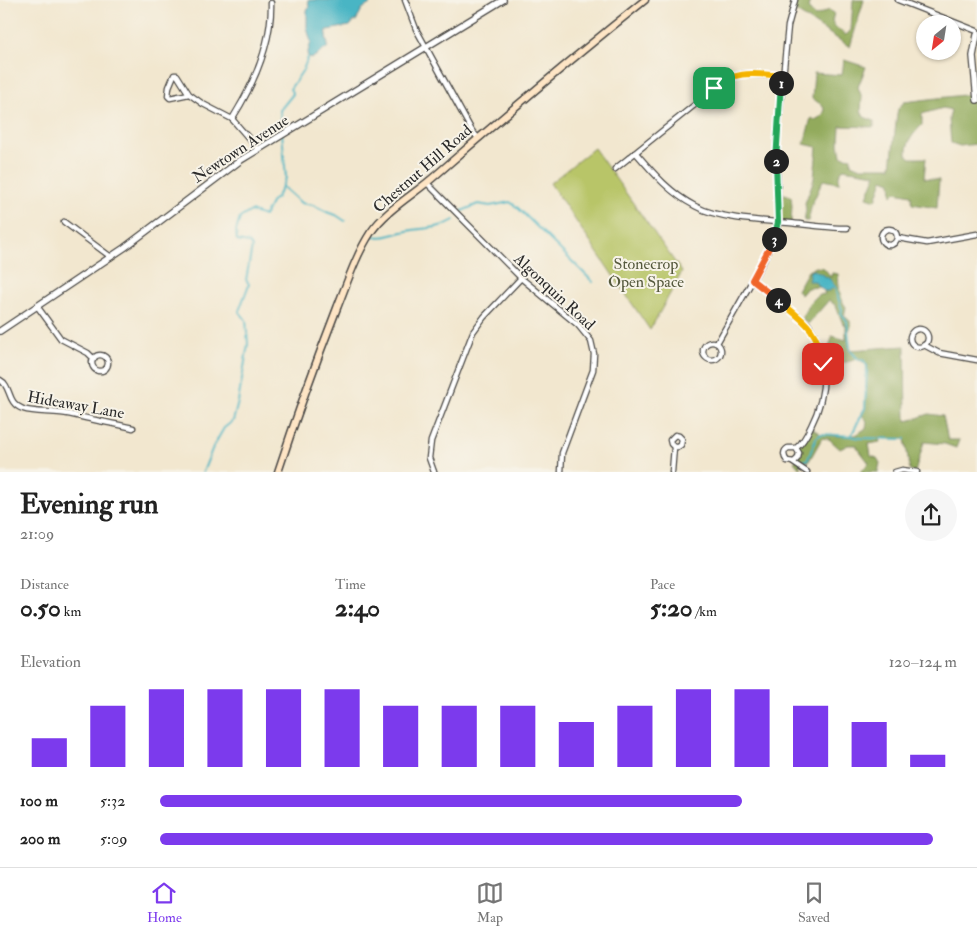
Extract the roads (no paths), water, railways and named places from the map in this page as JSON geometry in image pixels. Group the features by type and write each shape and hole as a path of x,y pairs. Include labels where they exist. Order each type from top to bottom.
{"main road":[{"name":"Chestnut Hill Road","path":"278,472 327,335 366,241 374,229 388,214 427,183 553,74 645,0"}],"street":[{"path":"405,0 416,29 472,131 478,138"},
{"name":"Newtown Avenue","path":"0,331 137,239 221,173 503,0"},
{"path":"717,343 769,250 778,222 776,150 788,26 795,0"},
{"path":"898,0 977,33 973,56 977,100"},
{"path":"232,119 248,93 259,67 266,42 271,3"},
{"path":"615,169 728,78 743,74 782,76"},
{"path":"190,94 170,98 168,96 168,87 174,75 177,75 190,94 203,104 232,119 258,149"},
{"path":"636,153 664,184 677,195 700,209 724,215 778,222 847,228"},
{"name":"Algonquin Road","path":"427,183 521,278 578,325 587,335 593,348 595,359 593,370 562,452 561,472"},
{"path":"64,222 111,257"},
{"path":"898,238 927,244 977,234"},
{"path":"434,472 429,458 431,442 468,342 479,324 521,278"},
{"path":"752,280 808,324 815,333 819,343 823,368 821,402 818,414 803,441 796,448 788,448 785,451 785,459 807,472"},
{"path":"37,306 61,339 88,353 94,359"},
{"path":"710,342 717,343 722,351 719,358 713,361 706,359 703,353 704,346 710,342"},
{"path":"924,345 939,352 977,360"},
{"name":"Hideaway Lane","path":"0,380 8,387 8,394 12,400 22,408 62,412 133,428"},
{"path":"672,472 674,447"},
{"path":"792,462 798,458 799,453 796,448"},
{"path":"894,472 902,470 917,472"}],"water":[{"path":"308,0 372,0 370,4 362,9 356,21 350,26 327,30 327,48 311,59 307,55 311,42 307,28"},
{"path":"814,270 830,279 837,289 833,288 829,291 824,291 814,281 808,281 810,271"}],"waterway":[{"path":"203,472 213,447 224,428 233,421 248,344 246,320 239,311 249,284 246,280 252,247 249,243 237,241 236,231 240,218 251,211 264,216 272,201 277,197 286,178 280,110 293,94 290,89 303,70 308,57"},
{"path":"283,187 301,203 313,205 345,221"},
{"path":"462,211 478,204 490,206 510,202 593,282"},
{"path":"372,236 385,236 437,227 454,220"},
{"path":"801,462 808,459 816,438 821,434 851,436 865,408 867,366 864,361 858,359 850,350 847,321 841,313 842,310 835,287"},
{"path":"851,436 905,439"}],"park label":[{"name":"Stonecrop Open Space","path":"646,272"}]}
